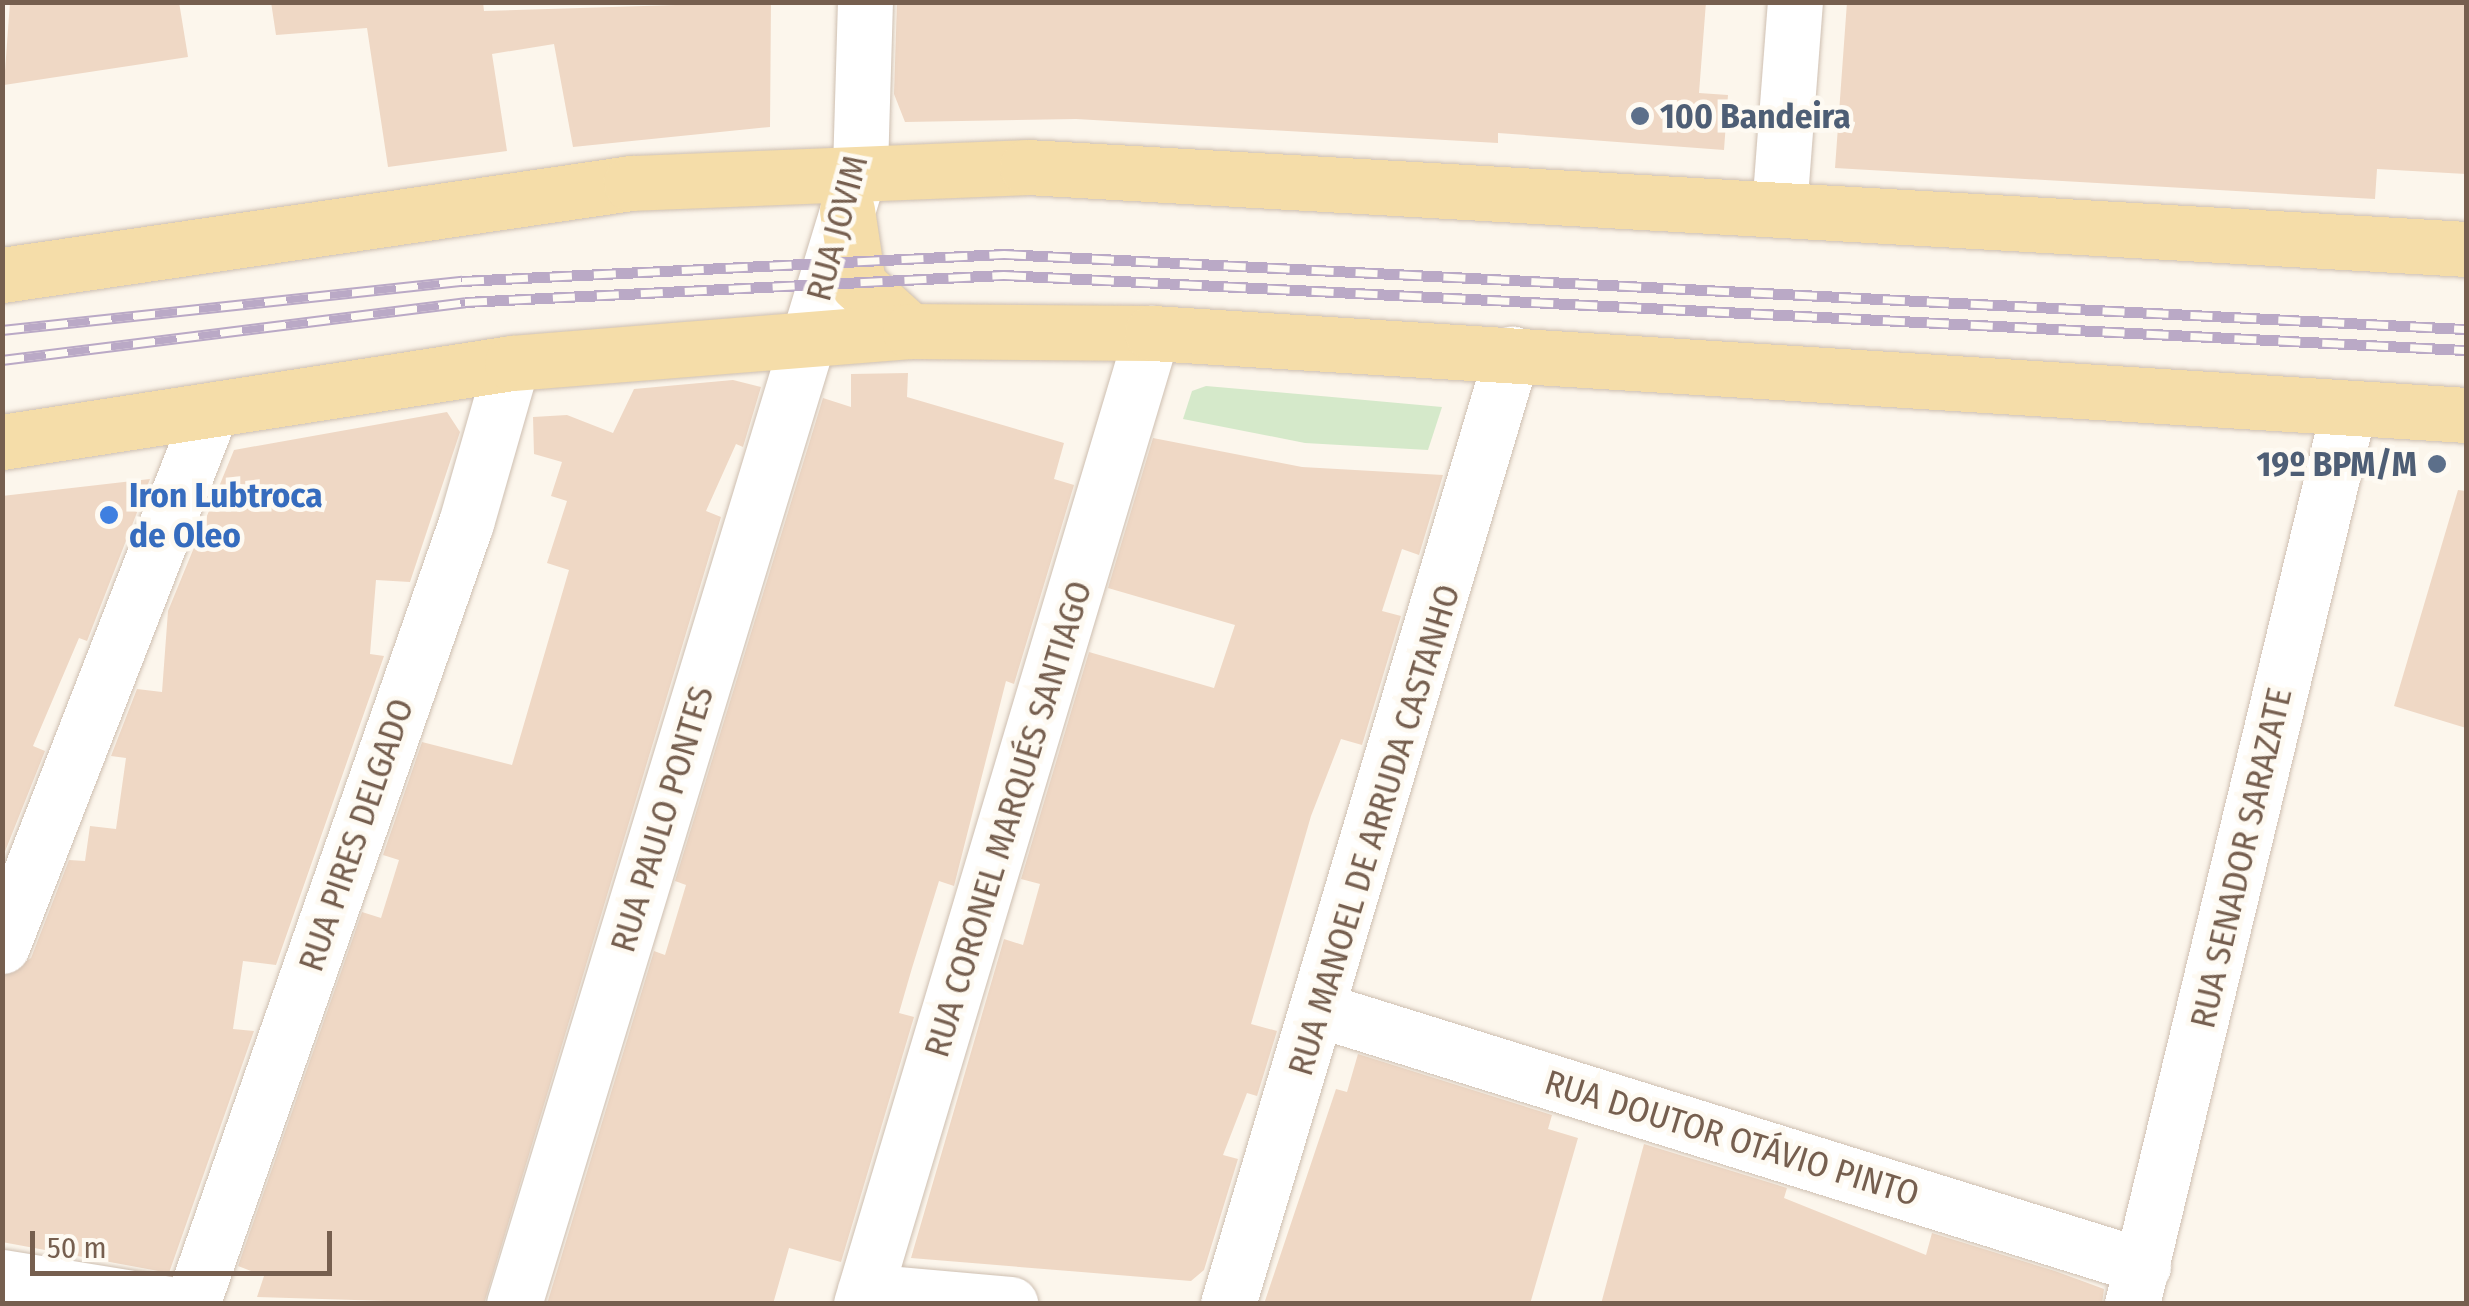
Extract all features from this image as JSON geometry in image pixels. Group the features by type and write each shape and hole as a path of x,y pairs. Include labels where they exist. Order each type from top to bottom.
{"main road":[{"path":"2,275 631,183 854,190 1028,166 2466,249"},
{"path":"854,190 858,284 910,331"},
{"path":"2,442 512,362 808,334 910,331 1152,333 2348,411 2466,415"}],"street":[{"name":"RUA JOVIM","path":"808,334 854,190 865,2"},
{"path":"1779,208 1795,2"},
{"name":"RUA CORONEL MARQUÉS SANTIAGO","path":"863,1297 1152,333"},
{"name":"RUA PAULO PONTES","path":"514,1304 808,334"},
{"name":"RUA MANOEL DE ARRUDA CASTANHO","path":"1228,1304 1320,1010 1512,354"},
{"name":"RUA PIRES DELGADO","path":"192,1304 466,523 512,362"},
{"path":"2,946 210,410"},
{"name":"RUA SENADOR SARAZATE","path":"2138,1285 2348,411"},
{"name":"RUA DOUTOR OTÁVIO PINTO","path":"1320,1010 2138,1285"},
{"path":"2,1277 168,1304"},
{"path":"863,1297 1010,1304"}],"green space":[{"path":"1206,386 1442,407 1428,450 1305,443 1183,419 1192,391"}],"building":[{"path":"10,2 179,2 188,57 4,85"},
{"path":"271,2 483,2 484,11 771,2 770,127 573,147 554,44 492,54 507,151 388,167 367,28 276,35"},
{"path":"897,2 1706,2 1699,93 1728,95 1724,150 1498,133 1498,143 1076,119 905,122 894,94"},
{"path":"1847,2 2466,2 2466,174 2377,169 2375,199 1835,168"},
{"path":"908,373 907,397 1064,443 1054,479 1074,485 1014,684 1006,681 954,886 939,881 912,968 899,1013 914,1017 841,1262 789,1248 773,1304 547,1304 654,951 665,955 686,885 675,881 823,398 851,407 851,374"},
{"path":"733,380 761,387 743,447 736,444 706,511 721,517 484,1304 257,1297 264,1276 238,1266 362,912 381,918 399,860 383,855 422,742 512,765 569,570 547,563 567,501 551,496 562,462 534,454 533,417 567,415 613,433 634,389"},
{"path":"447,412 460,432 410,582 376,580 370,654 384,656 276,965 243,961 233,1029 254,1031 169,1273 2,1242 2,977 31,958 69,860 85,861 90,826 116,829 126,758 111,756 137,689 162,692 168,611 234,450"},
{"path":"1153,438 1302,467 1443,475 1419,555 1402,549 1382,611 1401,616 1362,745 1341,739 1311,816 1251,1024 1277,1031 1257,1096 1247,1093 1223,1155 1238,1159 1204,1270 1191,1281 911,1258 1004,939 1023,945 1040,884 1021,879 1089,652 1214,688 1235,625 1108,588"},
{"path":"150,479 87,641 79,638 33,746 45,751 2,859 2,496"},
{"path":"2458,490 2466,491 2466,728 2394,706"},
{"path":"1358,1054 1552,1115 1548,1129 1578,1138 1530,1304 1264,1304 1336,1089 1347,1092"},
{"path":"1644,1144 1787,1188 1784,1198 1926,1255 1932,1233 2055,1271 2104,1289 2102,1304 1601,1304"}],"railway":[{"path":"2,330 462,281 1004,254 2466,329"},
{"path":"2,360 465,302 1004,275 2466,350"}],"place":[{"name":"100 Bandeira","path":"1640,116"},
{"name":"19º BPM/M","path":"2437,464"},
{"name":"Iron Lubtroca de Oleo","path":"109,515"}]}
